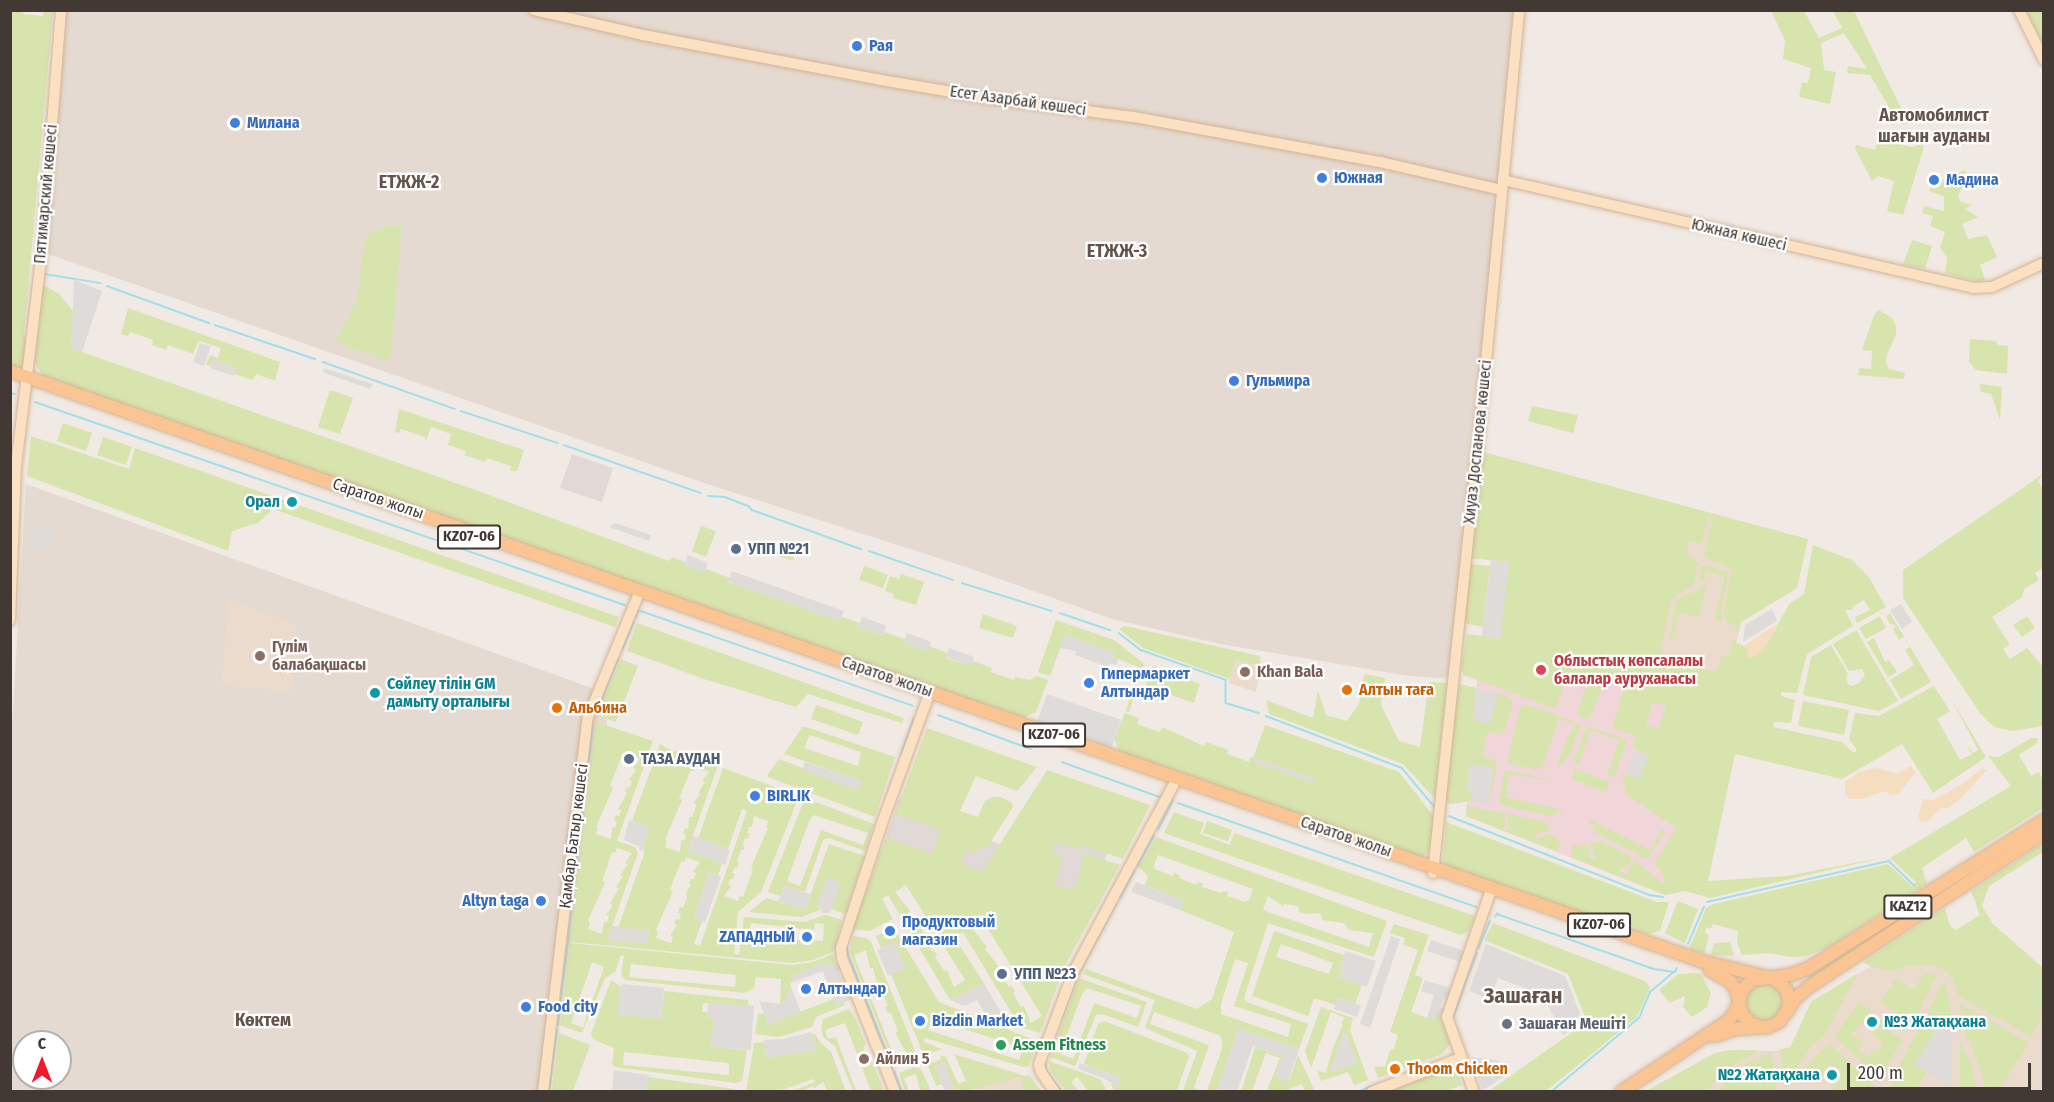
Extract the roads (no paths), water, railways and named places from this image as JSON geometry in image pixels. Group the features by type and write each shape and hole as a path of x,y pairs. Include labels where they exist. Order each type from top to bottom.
{"main road":[{"name":"Саратов жолы","path":"10,371 27,380 1433,870 1701,961 1766,977"},
{"name":"Саратов жолы","path":"10,377 27,380"},
{"name":"KAZ12","path":"1621,1092 1725,1023 1735,1012 1741,993 1749,982 1766,977 1790,975 1809,968 2043,820"},
{"name":"KAZ12","path":"1631,1092 1714,1037 1736,1029 1762,1027 1779,1022 1796,998 1814,983 2043,833"},
{"name":"Саратов жолы","path":"1433,870 1490,893 1712,970 1731,982 1739,1002"},
{"path":"1766,977 1776,980 1784,987 1789,996 1787,1012"},
{"path":"1739,1002 1746,1019 1762,1027"}],"street":[{"name":"Пятимарский көшесі","path":"10,620 16,466 42,252 61,10"},
{"name":"Есет Азарбай көшесі","path":"534,10 643,35 881,80 987,98 1134,117 1502,185"},
{"name":"Хиуаз Доспанова көшесі","path":"1433,870 1519,10"},
{"path":"2019,10 2043,60"},
{"name":"Южная көшесі","path":"1502,185 1976,289 1992,286 2043,263"},
{"name":"Қамбар Батыр көшесі","path":"543,1092 588,717 639,593"},
{"path":"895,1092 842,958 841,948 882,823 929,694"},
{"path":"1055,1092 1041,1072 1039,1064 1073,973 1176,781"},
{"path":"1474,1092 1460,1058 1448,1015 1490,893"},
{"path":"1372,1092 1460,1058"}],"waterway":[{"path":"45,274 100,283"},
{"path":"107,286 209,323"},
{"path":"215,325 315,359"},
{"path":"323,362 455,409"},
{"path":"10,393 15,394"},
{"path":"35,402 625,605"},
{"path":"461,411 558,443"},
{"path":"564,445 701,493"},
{"path":"708,496 725,497 749,506 752,510 861,549"},
{"path":"869,551 953,580"},
{"path":"962,583 1052,611"},
{"path":"636,617 638,610 913,706"},
{"path":"1060,613 1110,630"},
{"path":"622,650 634,622"},
{"path":"1119,633 1141,650 1226,680 1226,703 1259,713"},
{"path":"596,714 619,657"},
{"path":"938,715 1031,749"},
{"path":"1266,716 1402,768 1434,806"},
{"path":"901,755 914,718"},
{"path":"577,864 593,725"},
{"path":"1062,762 1160,797"},
{"path":"1158,830 1173,801"},
{"path":"1178,803 1476,907"},
{"path":"1449,816 1650,895 1663,897"},
{"path":"1138,866 1154,836"},
{"path":"1707,902 1889,861 1914,885"},
{"path":"1120,898 1134,872"},
{"path":"558,1025 575,882"},
{"path":"1080,972 1116,904"},
{"path":"1688,944 1704,907"},
{"path":"1495,917 1497,914 1654,969 1675,972 1677,968"},
{"path":"1478,949 1490,921"},
{"path":"835,949 841,933"},
{"path":"847,945 848,953 893,1068"},
{"path":"1469,974 1477,953"},
{"path":"1551,1092 1639,1018 1650,992 1673,973"},
{"path":"1453,1018 1468,976"},
{"path":"1062,1018 1077,977"},
{"path":"549,1092 557,1031"},
{"path":"1045,1062 1047,1072 1062,1092"},
{"path":"895,1072 902,1092"},
{"path":"1358,1092 1372,1086"}],"place":[{"name":"Рая","path":"857,46"},
{"name":"Милана","path":"235,123"},
{"name":"Южная","path":"1322,178"},
{"name":"Мадина","path":"1934,180"},
{"name":"Гульмира","path":"1234,381"},
{"name":"Орал","path":"292,502"},
{"name":"УПП №21","path":"736,549"},
{"name":"Гүлім балабақшасы","path":"260,656"},
{"name":"Облыстық көпсалалы балалар ауруханасы","path":"1541,670"},
{"name":"Khan Bala","path":"1245,672"},
{"name":"Гипермаркет Алтындар","path":"1089,683"},
{"name":"Алтын таға","path":"1347,690"},
{"name":"Сөйлеу тілін GM дамыту орталығы","path":"375,693"},
{"name":"Альбина","path":"557,708"},
{"name":"ТАЗА АУДАН","path":"629,759"},
{"name":"BIRLIK","path":"755,796"},
{"name":"Altyn taga","path":"541,901"},
{"name":"Продуктовый магазин","path":"890,931"},
{"name":"ZАПАДНЫЙ","path":"807,937"},
{"name":"УПП №23","path":"1002,974"},
{"name":"Алтындар","path":"806,989"},
{"name":"Food city","path":"526,1007"},
{"name":"Bizdin Market","path":"920,1021"},
{"name":"№3 Жатақхана","path":"1872,1022"},
{"name":"Зашаған Мешіті","path":"1507,1024"},
{"name":"Assem Fitness","path":"1001,1045"},
{"name":"Айлин 5","path":"864,1059"},
{"name":"Thoom Chicken","path":"1395,1069"},
{"name":"№2 Жатақхана","path":"1832,1075"}],"district":[{"name":"Автомобилист шағын ауданы","path":"1934,126"},
{"name":"ЕТЖЖ-2","path":"409,182"},
{"name":"ЕТЖЖ-3","path":"1117,251"},
{"name":"Зашаған","path":"1523,996"},
{"name":"Көктем","path":"263,1020"}]}
